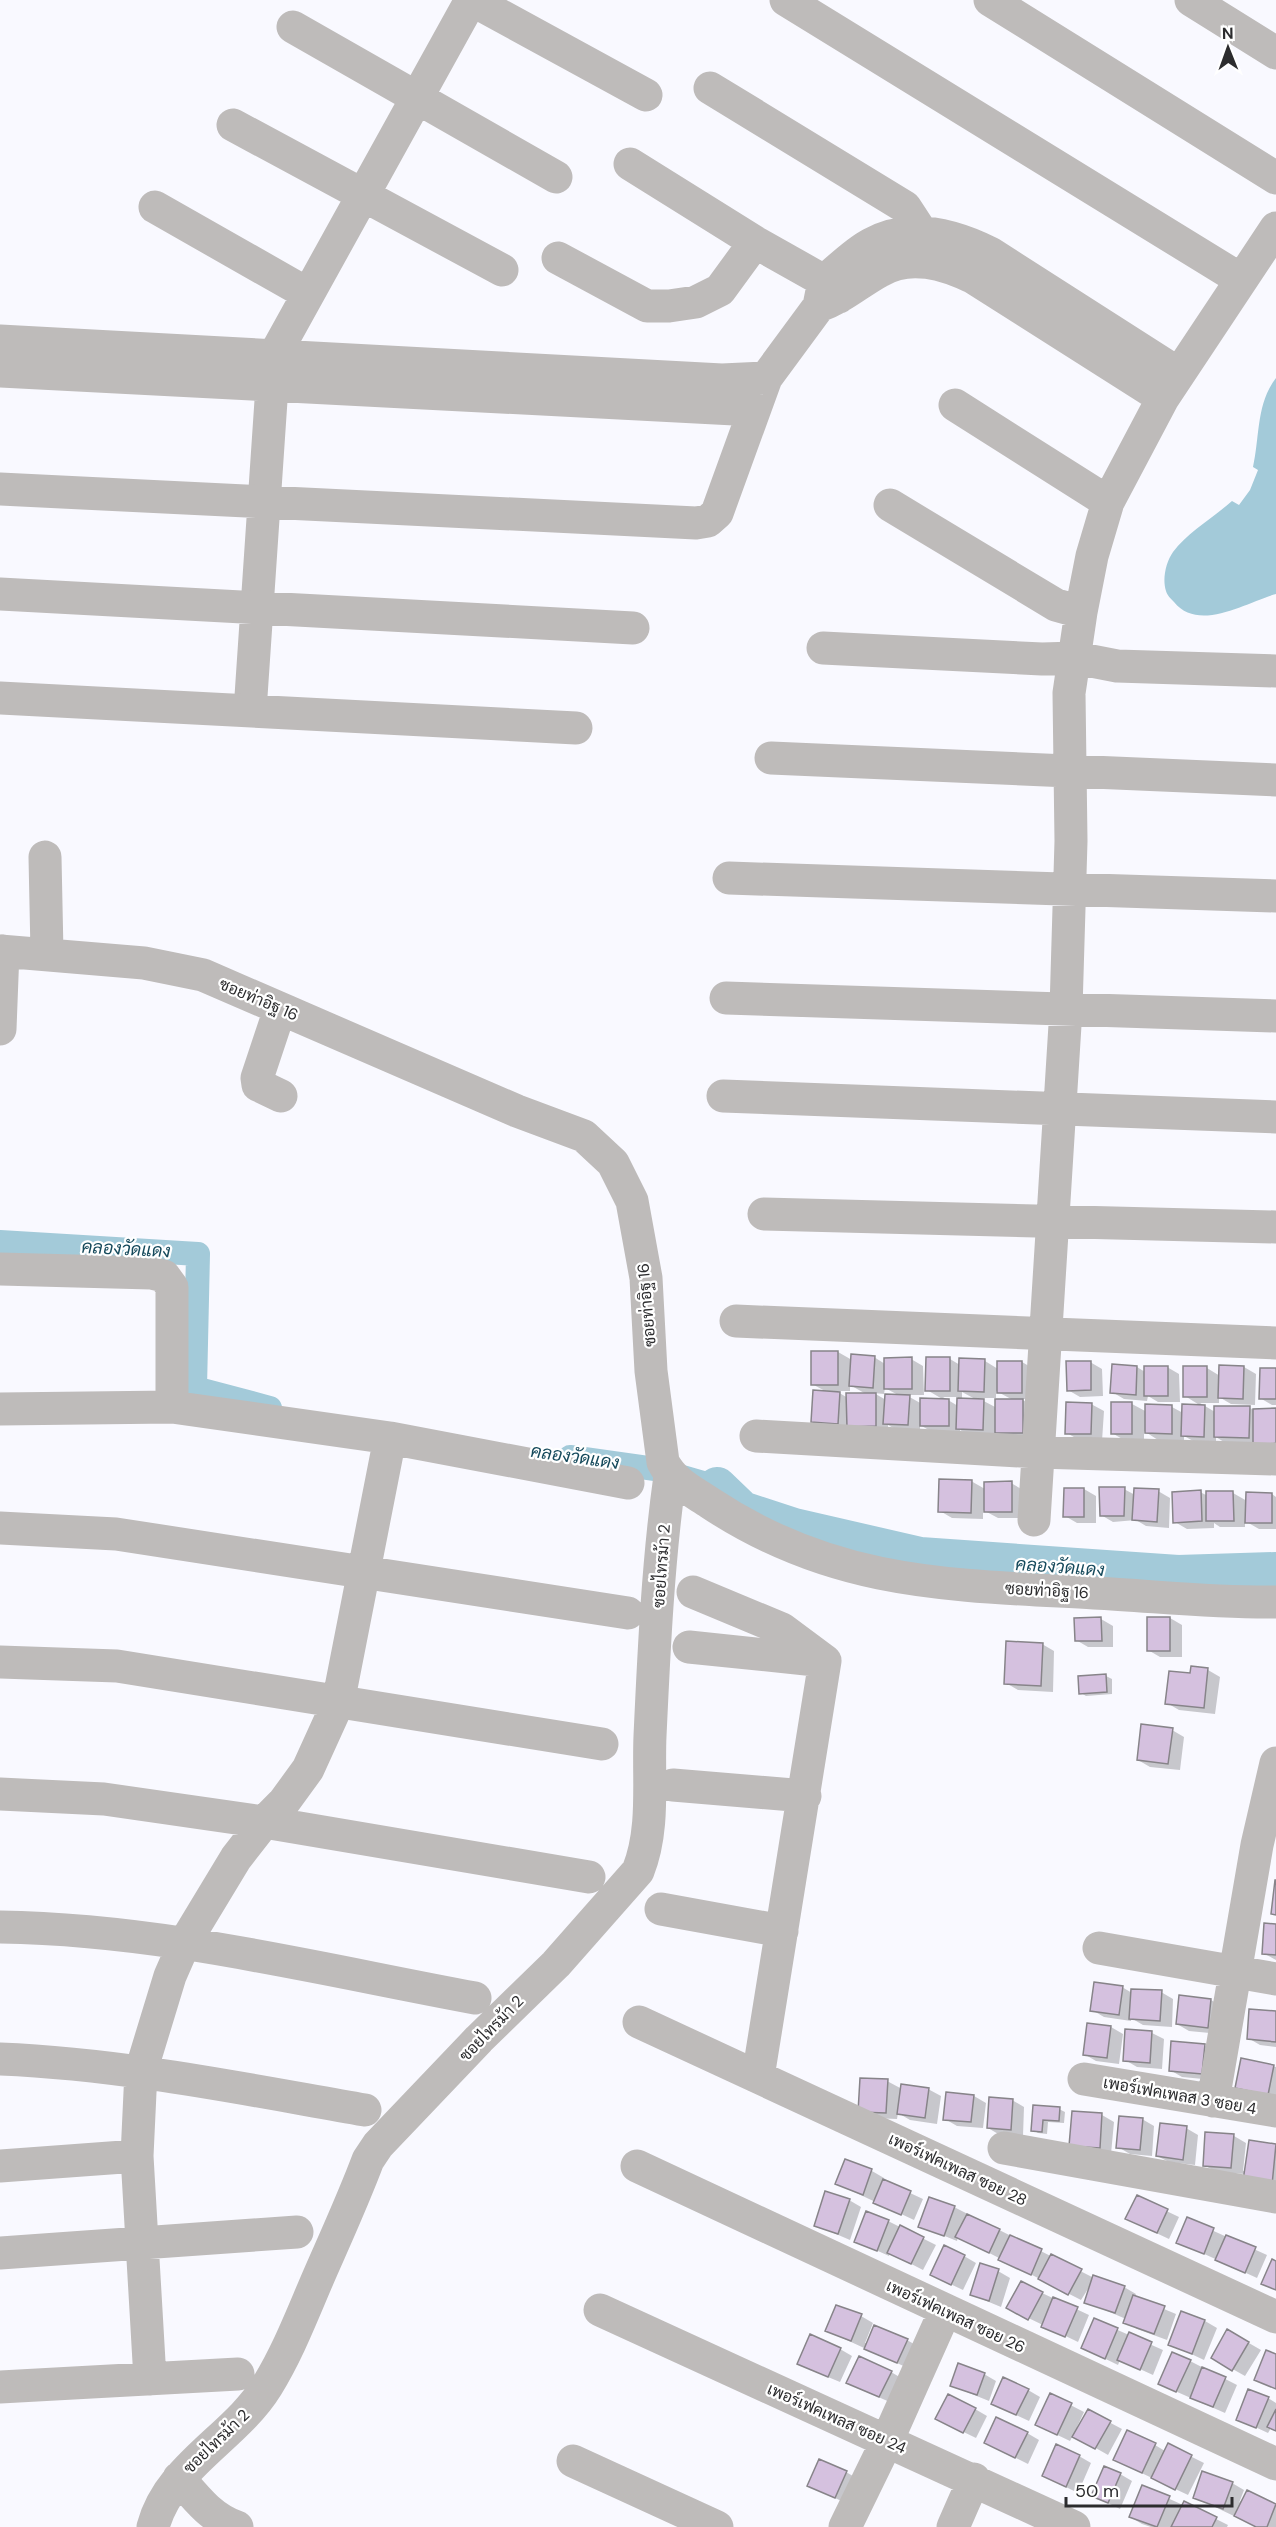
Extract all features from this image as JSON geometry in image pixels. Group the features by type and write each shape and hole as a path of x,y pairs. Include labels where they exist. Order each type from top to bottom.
{"street":[{"path":"250,711 272,370 308,294 471,0 646,95"},
{"path":"786,0 1240,279"},
{"path":"990,0 1276,178"},
{"path":"1191,0 1276,52"},
{"path":"293,27 556,177"},
{"path":"710,88 905,207 922,233"},
{"path":"233,125 502,270"},
{"path":"630,164 755,242 828,295"},
{"path":"155,207 308,294"},
{"path":"1034,1520 1066,1009 1071,773 1070,693 1081,612 1092,556 1108,502 1171,386 1276,228"},
{"path":"0,489 262,504 696,523 708,521 717,513 766,378 828,295 871,244 902,234 934,233 963,240 990,253 1171,386"},
{"path":"558,258 647,306 669,306 696,302 720,290 755,242"},
{"path":"828,295 881,270 905,262 929,261 952,267 1171,386"},
{"path":"0,341 272,370 578,387 754,410"},
{"path":"0,371 272,370"},
{"path":"578,387 766,378"},
{"path":"955,405 1108,502"},
{"path":"890,505 1056,605 1081,612"},
{"path":"0,594 633,628"},
{"path":"823,648 1042,659 1076,658 1117,666 1276,671"},
{"path":"0,698 576,729"},
{"path":"771,758 1071,773 1276,780"},
{"path":"45,857 47,953"},
{"path":"729,878 1276,896"},
{"path":"0,1029 2,951"},
{"name":"ซอยท่าอิฐ 16","path":"2,951 144,963 203,975 517,1111 584,1136 613,1163 632,1201 644,1267 651,1371 663,1462 670,1476 736,1520 787,1546 855,1569 913,1581 1276,1602"},
{"path":"726,998 1276,1016"},
{"path":"280,1009 257,1078 258,1085 263,1089 281,1096"},
{"path":"723,1096 1276,1117"},
{"path":"764,1214 1276,1227"},
{"path":"0,1269 151,1273 164,1276 172,1287 172,1407"},
{"path":"736,1321 1276,1343"},
{"path":"0,1409 172,1407 390,1438 628,1483"},
{"path":"756,1436 1038,1452 1276,1459"},
{"path":"150,2379 137,2156 141,2072 170,1976 184,1944 213,1892 264,1822 284,1802 308,1769 338,1703 390,1438"},
{"name":"ซอยไทรม้า 2","path":"153,2527 164,2499 179,2478 244,2418 266,2387 297,2331 368,2160 378,2145 486,2032 556,1964 629,1884 638,1871 645,1854 648,1825 650,1737 663,1522 670,1476"},
{"path":"0,1528 116,1534 628,1613"},
{"path":"693,1592 782,1629 825,1661"},
{"path":"689,1647 825,1661"},
{"path":"758,2077 825,1661"},
{"path":"0,1662 117,1666 602,1744"},
{"path":"1212,2101 1234,1972 1266,1846 1276,1763"},
{"path":"673,1785 805,1796"},
{"path":"0,1794 104,1799 264,1822 589,1877"},
{"path":"661,1910 782,1930"},
{"path":"0,1927 102,1932 184,1944 475,1998"},
{"path":"1099,1948 1276,1979"},
{"name":"เพอร์เฟคเพลส ซอย 28","path":"639,2022 1276,2317"},
{"path":"0,2059 81,2063 365,2110"},
{"name":"เพอร์เฟคเพลส 3 ซอย 4","path":"1084,2079 1276,2111"},
{"path":"1004,2148 1276,2197"},
{"path":"0,2166 137,2156"},
{"path":"1029,2201 1040,2156"},
{"name":"เพอร์เฟคเพลส ซอย 26","path":"637,2166 1276,2464"},
{"path":"0,2253 297,2232"},
{"name":"เพอร์เฟคเพลส ซอย 24","path":"600,2310 974,2479 1074,2527"},
{"path":"845,2527 887,2441 945,2311"},
{"path":"0,2387 238,2374"},
{"path":"573,2461 717,2527"},
{"path":"179,2478 202,2506 226,2523 237,2527"},
{"path":"953,2527 974,2479"}],"water":[{"path":"1276,378 1276,594 1224,613 1196,615 1184,611 1166,591 1165,571 1168,561 1179,545 1193,532 1232,501 1239,505 1250,490 1258,470 1253,467 1262,409"}],"building":[{"path":"811,1351 838,1351 838,1385 811,1385"},
{"path":"851,1354 875,1356 873,1388 849,1386"},
{"path":"912,1357 912,1389 884,1389 884,1358"},
{"path":"926,1357 950,1357 950,1391 925,1391"},
{"path":"959,1358 985,1359 984,1392 958,1391"},
{"path":"997,1361 1022,1361 1022,1393 997,1393"},
{"path":"1066,1361 1091,1361 1091,1390 1067,1391"},
{"path":"1112,1364 1137,1366 1136,1395 1110,1393"},
{"path":"1219,1365 1244,1366 1243,1399 1218,1398"},
{"path":"1144,1366 1168,1366 1168,1396 1144,1396"},
{"path":"1183,1366 1207,1366 1207,1397 1183,1397"},
{"path":"1260,1368 1276,1368 1276,1399 1259,1399"},
{"path":"813,1390 840,1392 838,1424 811,1422"},
{"path":"846,1393 876,1393 876,1426 847,1427"},
{"path":"885,1394 910,1395 908,1425 883,1424"},
{"path":"920,1398 949,1399 949,1426 920,1426"},
{"path":"957,1398 984,1399 983,1430 956,1429"},
{"path":"995,1399 1023,1399 1023,1433 995,1433"},
{"path":"1066,1402 1092,1403 1091,1434 1065,1434"},
{"path":"1111,1402 1132,1402 1132,1434 1111,1434"},
{"path":"1145,1404 1172,1405 1172,1434 1145,1433"},
{"path":"1182,1404 1205,1405 1204,1437 1181,1436"},
{"path":"1214,1406 1250,1406 1249,1438 1214,1437"},
{"path":"1276,1408 1276,1443 1253,1449 1253,1409"},
{"path":"939,1479 972,1480 971,1513 938,1512"},
{"path":"1012,1481 1012,1512 984,1512 984,1482"},
{"path":"1099,1487 1125,1487 1124,1516 1100,1516"},
{"path":"1064,1488 1084,1488 1084,1517 1063,1517"},
{"path":"1134,1488 1159,1489 1157,1522 1132,1520"},
{"path":"1201,1490 1202,1521 1173,1523 1172,1492"},
{"path":"1206,1491 1233,1491 1234,1521 1206,1521"},
{"path":"1246,1492 1272,1493 1272,1523 1245,1523"},
{"path":"1101,1617 1102,1641 1075,1641 1074,1618"},
{"path":"1147,1617 1170,1617 1170,1651 1147,1651"},
{"path":"1006,1641 1043,1643 1041,1686 1004,1684"},
{"path":"1191,1666 1208,1668 1204,1708 1165,1704 1169,1671 1190,1673"},
{"path":"1106,1674 1107,1692 1079,1694 1078,1676"},
{"path":"1141,1724 1173,1728 1168,1764 1137,1760"},
{"path":"1276,1880 1276,1915 1271,1914"},
{"path":"1264,1923 1276,1924 1276,1955 1262,1954"},
{"path":"1094,1982 1123,1986 1119,2015 1090,2011"},
{"path":"1131,1989 1162,1990 1160,2021 1129,2019"},
{"path":"1179,1995 1211,1999 1208,2028 1176,2024"},
{"path":"1249,2009 1276,2011 1276,2042 1247,2039"},
{"path":"1087,2023 1111,2026 1107,2058 1083,2055"},
{"path":"1125,2029 1152,2031 1150,2063 1123,2061"},
{"path":"1171,2041 1205,2044 1202,2074 1169,2071"},
{"path":"1241,2058 1274,2065 1268,2095 1235,2088"},
{"path":"860,2078 888,2079 886,2113 858,2112"},
{"path":"901,2084 929,2088 925,2118 897,2114"},
{"path":"946,2092 974,2095 971,2122 943,2120"},
{"path":"989,2097 1013,2099 1011,2130 987,2128"},
{"path":"1033,2105 1060,2107 1059,2121 1043,2120 1042,2132 1031,2131"},
{"path":"1072,2111 1102,2113 1100,2148 1069,2146"},
{"path":"1119,2116 1143,2118 1140,2150 1116,2148"},
{"path":"1160,2123 1187,2126 1183,2160 1156,2156"},
{"path":"1205,2132 1234,2134 1231,2168 1203,2166"},
{"path":"1249,2140 1276,2144 1272,2185 1243,2181"},
{"path":"845,2159 872,2169 863,2195 835,2184"},
{"path":"883,2179 911,2191 901,2215 873,2203"},
{"path":"825,2191 850,2199 838,2234 814,2226"},
{"path":"1137,2195 1168,2209 1157,2233 1125,2219"},
{"path":"929,2197 955,2206 944,2236 918,2227"},
{"path":"866,2211 889,2220 877,2251 854,2242"},
{"path":"967,2214 1000,2229 989,2253 955,2237"},
{"path":"1187,2217 1214,2228 1204,2254 1176,2243"},
{"path":"900,2225 924,2237 911,2264 887,2253"},
{"path":"1010,2235 1042,2249 1031,2275 998,2260"},
{"path":"1226,2235 1256,2247 1245,2273 1215,2260"},
{"path":"944,2245 965,2255 951,2285 930,2275"},
{"path":"1051,2254 1082,2269 1068,2295 1038,2279"},
{"path":"1272,2259 1276,2261 1276,2290 1261,2284"},
{"path":"980,2263 999,2269 989,2301 970,2295"},
{"path":"1093,2275 1125,2286 1115,2313 1084,2303"},
{"path":"1021,2281 1043,2292 1028,2320 1006,2308"},
{"path":"1133,2295 1165,2306 1154,2334 1123,2323"},
{"path":"1053,2297 1078,2307 1065,2337 1041,2327"},
{"path":"836,2305 862,2314 851,2341 825,2331"},
{"path":"1181,2311 1205,2320 1192,2354 1168,2345"},
{"path":"1094,2318 1118,2328 1105,2359 1081,2348"},
{"path":"874,2325 908,2339 897,2363 864,2349"},
{"path":"1227,2329 1249,2342 1232,2371 1211,2358"},
{"path":"1129,2332 1152,2342 1140,2370 1117,2360"},
{"path":"810,2334 841,2348 828,2377 797,2364"},
{"path":"1266,2350 1276,2354 1276,2389 1254,2380"},
{"path":"1172,2352 1191,2360 1176,2392 1158,2384"},
{"path":"859,2356 892,2371 879,2397 846,2383"},
{"path":"958,2363 985,2373 977,2395 950,2386"},
{"path":"1202,2367 1226,2377 1213,2407 1190,2398"},
{"path":"1003,2377 1029,2389 1016,2415 991,2404"},
{"path":"1248,2389 1269,2397 1256,2428 1236,2420"},
{"path":"1050,2393 1072,2403 1057,2435 1035,2425"},
{"path":"948,2394 976,2408 963,2433 935,2419"},
{"path":"1088,2409 1111,2421 1095,2449 1072,2437"},
{"path":"1276,2409 1276,2431 1267,2427"},
{"path":"996,2417 1028,2432 1015,2458 984,2443"},
{"path":"1127,2430 1156,2443 1142,2473 1113,2460"},
{"path":"1168,2443 1192,2455 1175,2490 1151,2478"},
{"path":"1056,2444 1080,2455 1066,2487 1042,2476"},
{"path":"819,2459 847,2471 835,2498 807,2486"},
{"path":"1104,2466 1121,2473 1108,2503 1091,2496"},
{"path":"1202,2471 1233,2482 1223,2509 1193,2498"},
{"path":"1142,2485 1170,2496 1157,2527 1129,2517"},
{"path":"1247,2490 1276,2504 1267,2527 1256,2527 1234,2516"},
{"path":"1184,2501 1217,2517 1212,2527 1171,2527"}],"waterway":[{"name":"คลองวัดแดง","path":"0,1242 198,1254 195,1388 270,1408"},
{"name":"คลองวัดแดง","path":"570,1457 655,1469 717,1487"},
{"name":"คลองวัดแดง","path":"717,1487 742,1511 794,1528 920,1557 1178,1575 1276,1572"}]}
